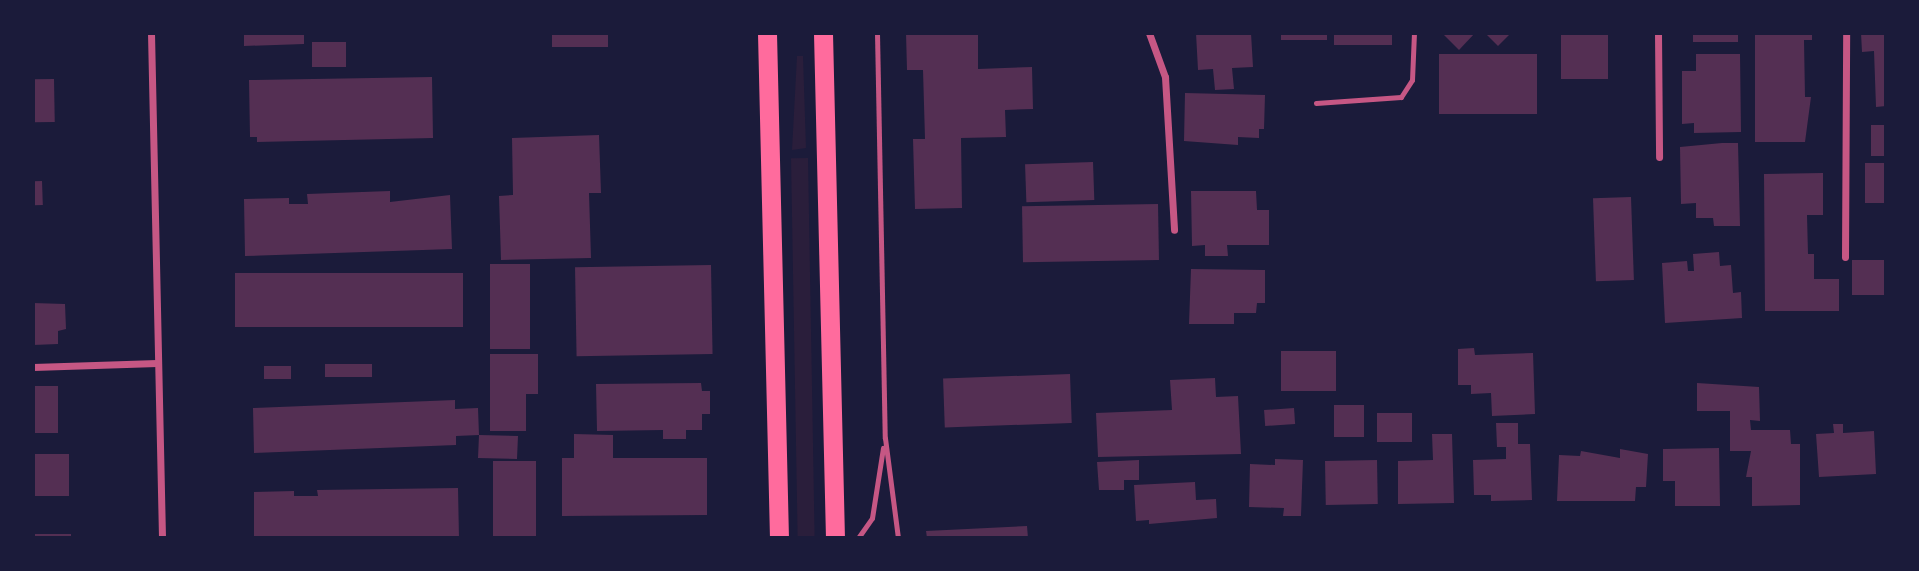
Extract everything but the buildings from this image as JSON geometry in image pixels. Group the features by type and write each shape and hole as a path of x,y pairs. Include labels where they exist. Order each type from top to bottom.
{"highway":[{"path":"767,33 779,538"},
{"path":"823,33 835,538"}],"street":[{"path":"150,33 162,538"},
{"path":"1149,33 1165,77 1174,230"},
{"path":"1658,33 1659,157"},
{"path":"1845,257 1846,33"},
{"path":"33,367 157,363"}],"lane":[{"path":"877,33 885,438 898,538"},
{"path":"1316,103 1401,97 1412,80 1414,33"},
{"path":"858,538 872,518 885,438"}],"shaded area":[{"path":"797,56 803,56 806,148 792,150"},
{"path":"791,158 808,158 815,538 798,538"}]}
